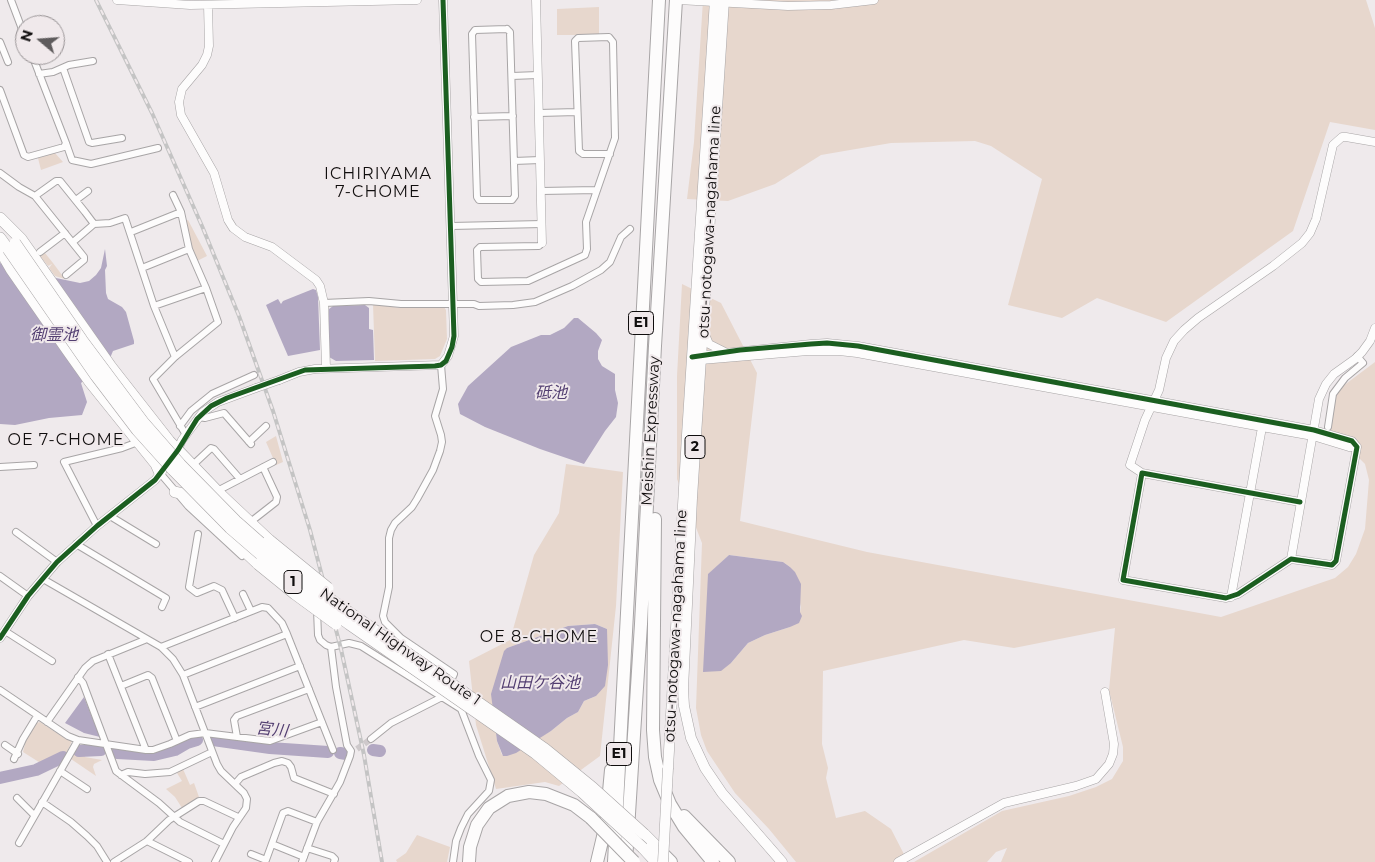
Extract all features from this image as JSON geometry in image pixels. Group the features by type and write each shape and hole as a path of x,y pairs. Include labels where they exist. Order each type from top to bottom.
{"highway":[{"name":"Meishin Expressway","path":"614,862 659,0"},
{"name":"Meishin Expressway","path":"626,862 641,624 655,346 677,0"},
{"name":"National Highway Route 1","path":"0,220 9,247 109,394 137,430 198,497 283,574 349,624 541,758 582,792 656,862"},
{"name":"National Highway Route 1","path":"0,238 9,247 117,388 180,464 236,521 328,597 396,640 545,749 593,788 657,848"},
{"path":"9,247 179,452 219,493 269,540 396,640"},
{"path":"9,247 16,277 90,382 156,464 160,473"},
{"path":"655,346 656,465 653,730 663,768 665,789 677,808 729,862"},
{"path":"175,492 184,494 258,564 295,594 346,631 401,660"},
{"path":"597,862 606,824 625,646"},
{"path":"663,768 664,790 676,816 713,862"},
{"path":"469,862 470,847 477,825 490,808 508,796 529,792 546,794 574,805 591,818 634,862"},
{"path":"657,848 672,862"}],"main road":[{"name":"otsu-notogawa-nagahama line","path":"663,862 663,768 698,357 703,330 719,1"},
{"name":"otsu-notogawa-nagahama line","path":"719,1 698,357 683,659 684,706 691,738 697,754 712,780 782,862"}],"street":[{"path":"11,0 17,15"},
{"path":"117,0 160,4 417,0"},
{"path":"371,739 391,723 444,698 454,674 396,640 383,616 389,587 389,538 391,530 418,499 433,470 440,451 441,435 435,416 443,389 441,365 448,356 454,341 443,0"},
{"path":"536,0 542,243 539,246 480,247 477,250 478,279 482,282 524,282 585,255 587,250 586,222 610,154 615,138 613,42 608,37 578,38 575,41 579,151 583,154 610,154"},
{"path":"677,0 831,5 874,0"},
{"path":"207,2 208,56 182,89 179,102 181,114 214,173 228,220 233,228 245,237 272,247 320,286 324,303 326,368"},
{"path":"507,29 510,32 513,116 515,196 512,200 477,199 472,34 474,31 507,29"},
{"path":"0,42 8,62"},
{"path":"39,74 93,61"},
{"path":"36,65 72,160 92,164 158,148"},
{"path":"63,68 89,142 122,138"},
{"path":"512,76 538,75"},
{"path":"0,90 24,155 28,157 64,147 66,143"},
{"path":"539,113 577,112"},
{"path":"474,118 513,116"},
{"path":"1300,502 1142,473 1130,465 1159,390 1166,358 1174,341 1198,318 1273,266 1302,243 1310,234 1316,219 1333,145 1346,137 1375,142"},
{"path":"514,161 540,160"},
{"path":"0,173 19,187 36,196 84,256 84,260 66,276"},
{"path":"36,196 56,181 60,181 94,224"},
{"path":"541,191 597,190"},
{"path":"76,200 88,191"},
{"path":"173,195 181,212 189,249 218,322 175,357 153,379 186,435"},
{"path":"131,232 181,212"},
{"path":"73,242 94,224 110,223 125,218 154,306 175,357"},
{"path":"451,226 542,224"},
{"path":"324,303 369,301 401,304 453,303 479,306 535,302 592,277 602,270 614,257 622,237 630,229"},
{"path":"40,252 65,233"},
{"path":"142,268 189,249"},
{"path":"154,306 206,288"},
{"path":"1290,559 1319,399 1326,384 1334,374 1357,356 1370,342 1375,328"},
{"path":"703,330 710,344 725,352"},
{"path":"698,357 725,352 827,343 858,346 1152,404"},
{"path":"698,357 808,351 848,352 1313,433 1352,441 1357,447 1334,564 1329,566 1290,559 1231,597 1226,598 1123,580 1142,473"},
{"path":"1330,422 1333,394 1345,378 1363,363 1357,356"},
{"path":"0,638 28,596 57,562 160,473 179,452 186,435 203,412 218,402 305,370 441,365"},
{"path":"180,426 191,411 212,394 254,375"},
{"path":"199,417 205,418 224,413 250,443 266,426"},
{"path":"1231,597 1262,424"},
{"path":"97,526 64,462 122,448 138,442"},
{"path":"196,463 211,448 214,449 240,479"},
{"path":"179,452 188,455 253,520 311,570 320,640 331,647 354,643 461,709 478,756 491,780 489,790 468,814 460,828 456,841 454,862"},
{"path":"221,489 273,462"},
{"path":"0,468 34,465"},
{"path":"253,520 276,502 277,497 263,467"},
{"path":"160,473 188,506 239,554 311,612 317,620"},
{"path":"110,516 156,544"},
{"path":"16,532 57,562"},
{"path":"198,534 192,549 189,586 197,593 214,586 222,590 234,618"},
{"path":"76,544 166,598 162,607"},
{"path":"0,576 28,596"},
{"path":"43,579 161,647 173,658 182,675 221,771 244,793 247,799 246,808 238,817 215,862"},
{"path":"243,594 251,611"},
{"path":"161,647 251,611 262,607 268,608 282,623 333,750"},
{"path":"5,631 52,661"},
{"path":"182,675 287,634"},
{"path":"47,722 78,677 93,661 147,639"},
{"path":"386,661 396,640"},
{"path":"272,844 303,859 317,822 334,794 354,750 347,745 337,697 331,647"},
{"path":"108,654 146,750"},
{"path":"195,707 300,666"},
{"path":"121,686 148,675 152,678 177,741"},
{"path":"78,677 83,684 107,745 113,767 180,822 224,844"},
{"path":"238,737 234,720 237,716 309,689"},
{"path":"0,690 47,722 78,740 146,750 153,750 190,735 205,733 270,741 322,722"},
{"path":"898,862 1004,803 1076,786 1096,779 1109,764 1113,754 1114,744 1105,692"},
{"path":"5,745 16,756 22,739 38,716"},
{"path":"19,843 78,740"},
{"path":"121,775 128,772 144,774 170,772 212,752"},
{"path":"235,784 240,777 282,761 288,763 291,767 294,778 334,794"},
{"path":"60,771 87,789"},
{"path":"17,798 34,815"},
{"path":"114,862 147,841 174,817 199,801 204,801 238,817"},
{"path":"42,802 72,822 97,846 107,862"},
{"path":"252,854 266,860 283,813 288,812 317,822"},
{"path":"147,841 190,862"},
{"path":"307,848 332,856 335,859 334,862"}],"shaded area":[{"path":"703,0 1366,0 1375,28 1375,130 1330,122 1293,231 1166,322 1097,298 1062,318 1008,305 1042,179 991,146 975,141 891,143 821,155 775,184 728,201 687,199 694,142"},
{"path":"599,7 599,35 557,35 557,9"},
{"path":"55,153 63,162 41,170 38,158"},
{"path":"188,220 207,256 197,261 191,248 185,221"},
{"path":"45,253 65,279 55,276 49,268 52,264 48,266 40,256"},
{"path":"682,284 721,303 757,373 740,521 867,552 1221,617 1335,578 1348,567 1356,554 1365,529 1369,480 1365,464 1328,427 1335,392 1375,362 1375,862 1001,862 1007,848 996,852 987,862 914,862 1002,811 1069,796 1096,787 1112,779 1123,761 1123,747 1109,690 1115,628 1014,648 964,640 823,671 822,744 828,768 826,778 836,818 865,811 891,829 908,862 796,862 769,829 735,793 707,751 701,735 696,708 702,543 677,479 677,376","holes":["729,555 783,562 790,567 801,607 800,612 790,627 748,643 731,663 708,575"]},
{"path":"373,304 400,308 444,307 446,310 447,339 440,356 435,359 375,361"},
{"path":"276,436 283,462 276,465 266,442"},
{"path":"566,464 623,472 616,606 600,756 559,786 545,782 496,789 476,725 469,661 510,640 534,555 559,513","holes":["595,624 607,629 607,647 596,696 584,701 578,712 551,731 502,755 497,741 493,706 507,648 568,626"]},
{"path":"40,722 72,741 66,754 42,764 23,752 26,740 36,723"},
{"path":"84,752 85,757 102,760 94,764 96,776 71,759 74,754"},
{"path":"183,769 190,785 194,783 199,797 182,808 175,797 166,789 182,781 177,773"},
{"path":"417,835 450,847 447,862 397,862 396,860 406,853"}],"water":[{"name":"御霊池","path":"105,249 107,266 105,270 106,293 108,299 122,307 126,312 134,344 113,351 110,358 81,383 87,402 82,415 49,418 15,425 0,424 0,263 54,280 56,278 80,283 89,281 96,275 101,268"},
{"path":"313,289 316,290 318,297 320,350 288,356 266,305 278,299 281,304 283,301"},
{"path":"365,305 369,308 369,329 373,330 374,360 336,361 329,357 329,309 333,306"},
{"name":"砥池","path":"574,318 578,318 602,340 598,351 598,359 602,366 615,374 615,390 618,403 616,417 584,464 485,427 460,414 458,404 468,386 511,347 541,335 550,335 564,328"},
{"path":"729,555 783,562 790,567 801,584 800,612 802,616 799,623 748,643 731,663 721,671 703,672 708,574"},
{"name":"山田ケ谷池","path":"595,624 607,629 608,665 605,686 596,696 584,701 578,712 551,731 516,753 503,756 497,741 491,694 504,651 507,648 568,626"},
{"path":"84,697 100,737 84,733 65,723"}],"waterway":[{"name":"宮川","path":"117,753 154,755 175,750 197,740"},
{"name":"宮川","path":"213,740 270,748 328,752"},
{"name":"宮川","path":"79,751 101,750"},
{"name":"宮川","path":"373,750 380,751"},
{"name":"宮川","path":"340,753 346,754"},
{"name":"宮川","path":"0,778 36,770 63,757"}],"tunnel":[{"path":"357,749 371,739"}],"railway":[{"path":"96,0 152,113 202,226 239,316 273,411 310,530 341,649 364,755 382,862"}],"cycle path":[{"path":"0,638 28,596 57,562 97,526 155,480 178,450 197,419 211,406 227,398 305,370 435,366 441,365 446,361 454,336 443,0"},
{"path":"692,357 740,350 811,344 827,343 858,346 1314,430 1352,441 1357,447 1336,561 1332,565 1291,559 1238,594 1226,598 1123,580 1142,473 1300,502"}],"district":[{"name":"ICHIRIYAMA 7-CHOME","path":"378,183"},
{"name":"OE 7-CHOME","path":"66,440"},
{"name":"OE 8-CHOME","path":"539,637"}]}
